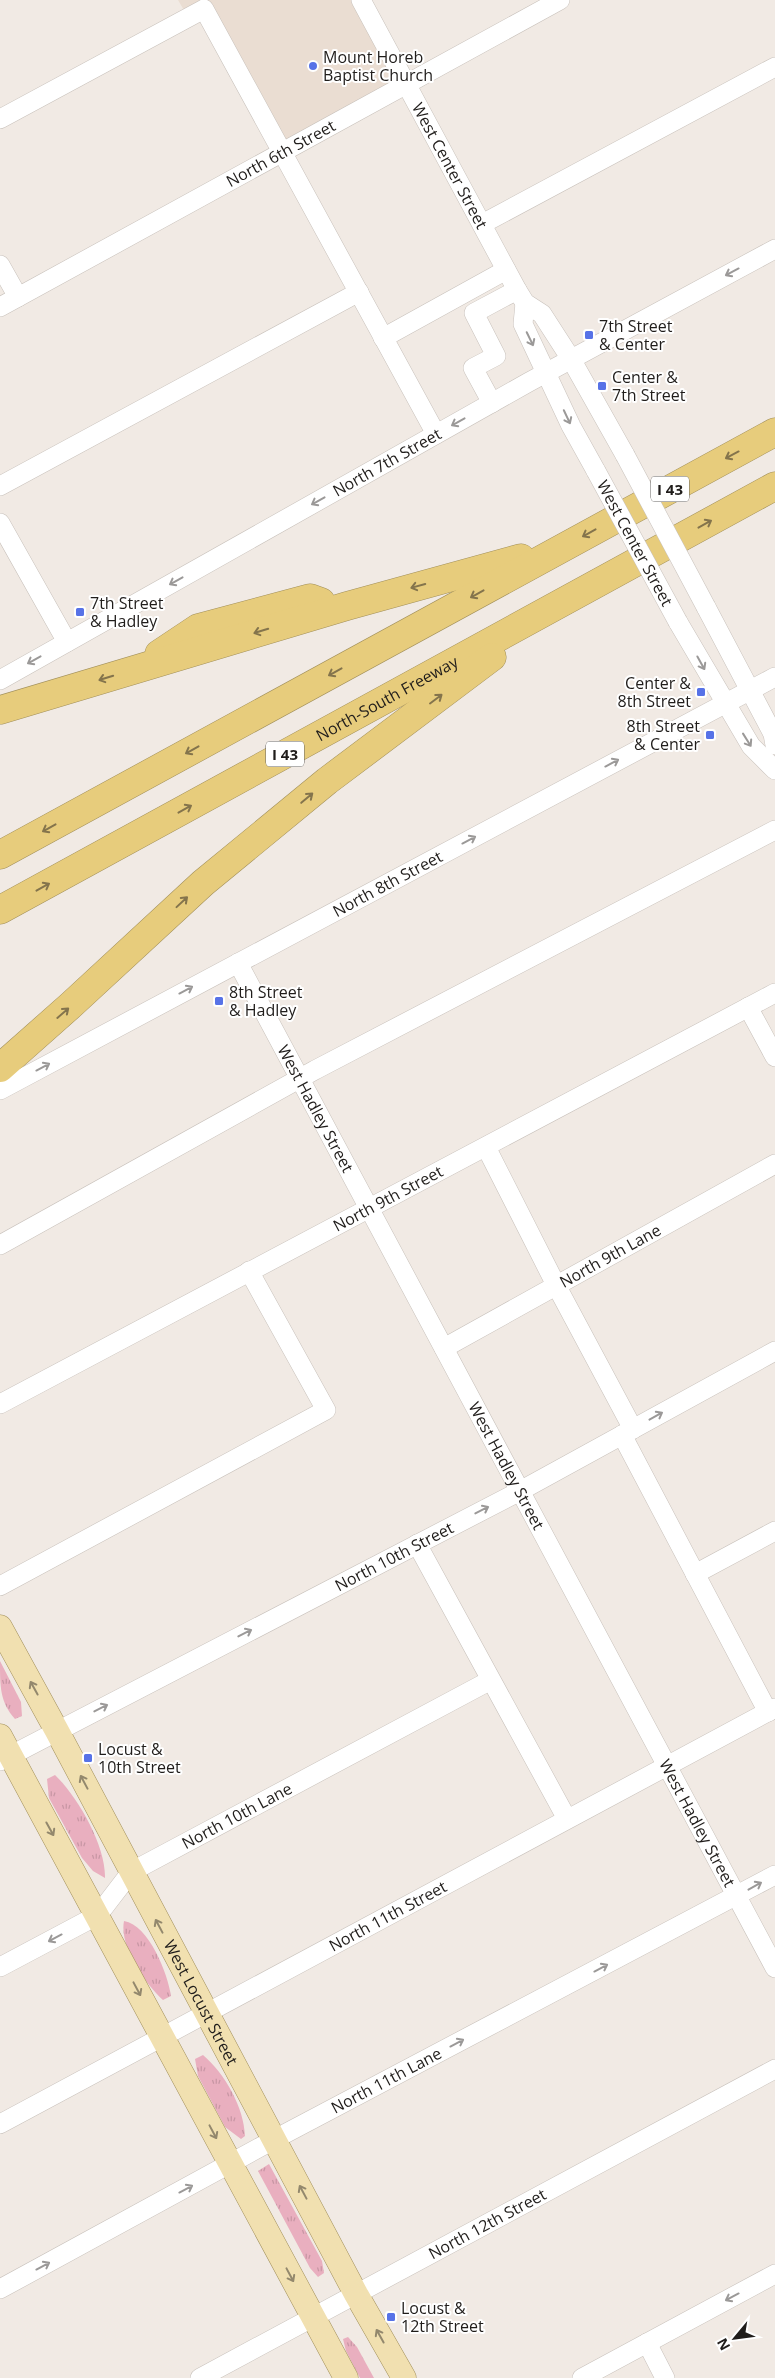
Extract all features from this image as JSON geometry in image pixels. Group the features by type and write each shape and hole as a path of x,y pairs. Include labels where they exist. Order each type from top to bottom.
{"highway":[{"name":"I 43","path":"0,855 775,432"},
{"name":"North-South Freeway","path":"0,910 775,486"},
{"path":"0,710 339,608 566,546"},
{"path":"0,1068 71,1006 203,883 312,793 570,598"}],"main road":[{"name":"West Locust Street","path":"0,1627 206,2014 275,2139 356,2294 404,2378"},
{"path":"3,1751 98,1915 346,2378"}],"street":[{"name":"West Center Street","path":"361,0 521,296 542,314 571,359 625,455 773,734 775,745"},
{"name":"North 6th Street","path":"0,307 560,0"},
{"path":"0,119 204,9 436,434"},
{"path":"482,224 775,67"},
{"name":"North 7th Street","path":"0,680 546,372 775,249"},
{"path":"0,265 18,298"},
{"path":"384,338 506,270"},
{"path":"0,486 359,292"},
{"name":"West Center Street","path":"521,296 523,324 571,426 678,622 726,704 751,746 775,770"},
{"path":"492,403 473,368 496,356 474,313 521,296"},
{"path":"0,523 68,642"},
{"name":"North 8th Street","path":"0,1090 775,677"},
{"path":"0,1245 300,1079 775,830"},
{"name":"West Hadley Street","path":"238,963 775,1968"},
{"name":"North 9th Street","path":"0,1404 775,993"},
{"path":"748,1007 775,1057"},
{"path":"486,1147 556,1285 696,1574 771,1710"},
{"name":"North 9th Lane","path":"444,1348 775,1164"},
{"path":"0,1586 326,1410 249,1271"},
{"name":"North 10th Street","path":"3,1751 57,1731 520,1491 775,1351"},
{"path":"696,1574 775,1531"},
{"path":"417,1544 489,1681 567,1820"},
{"name":"North 10th Lane","path":"0,1967 98,1915 131,1872 489,1681"},
{"name":"North 11th Street","path":"0,2124 771,1710"},
{"name":"North 11th Lane","path":"0,2289 231,2165 275,2139 775,1876"},
{"name":"North 12th Street","path":"200,2378 775,2069"},
{"path":"582,2378 775,2274"},
{"path":"647,2343 665,2378"}],"shaded area":[{"path":"178,0 361,0 407,85 281,152 204,9 188,17"}],"green space":[{"path":"0,1661 21,1702 22,1716 15,1719 6,1706 2,1693"},
{"path":"55,1775 73,1796 96,1837 104,1865 105,1878 93,1871 82,1858 49,1798 47,1779"},
{"path":"124,1921 133,1924 141,1931 156,1952 166,1976 171,1996 163,2000 141,1974 125,1941"},
{"path":"203,2055 226,2081 237,2103 244,2125 245,2136 241,2139 225,2127 198,2076 195,2059"},
{"path":"269,2164 322,2261 324,2273 318,2277 310,2268 258,2171"},
{"path":"348,2337 357,2347 374,2378 360,2378 346,2351 343,2339"}],"place":[{"name":"Mount Horeb Baptist Church","path":"313,66"},
{"name":"7th Street & Center","path":"589,335"},
{"name":"Center & 7th Street","path":"602,386"},
{"name":"7th Street & Hadley","path":"80,612"},
{"name":"Center & 8th Street","path":"701,692"},
{"name":"8th Street & Center","path":"710,735"},
{"name":"8th Street & Hadley","path":"219,1001"},
{"name":"Locust & 10th Street","path":"88,1758"},
{"name":"Locust & 12th Street","path":"391,2317"}]}
